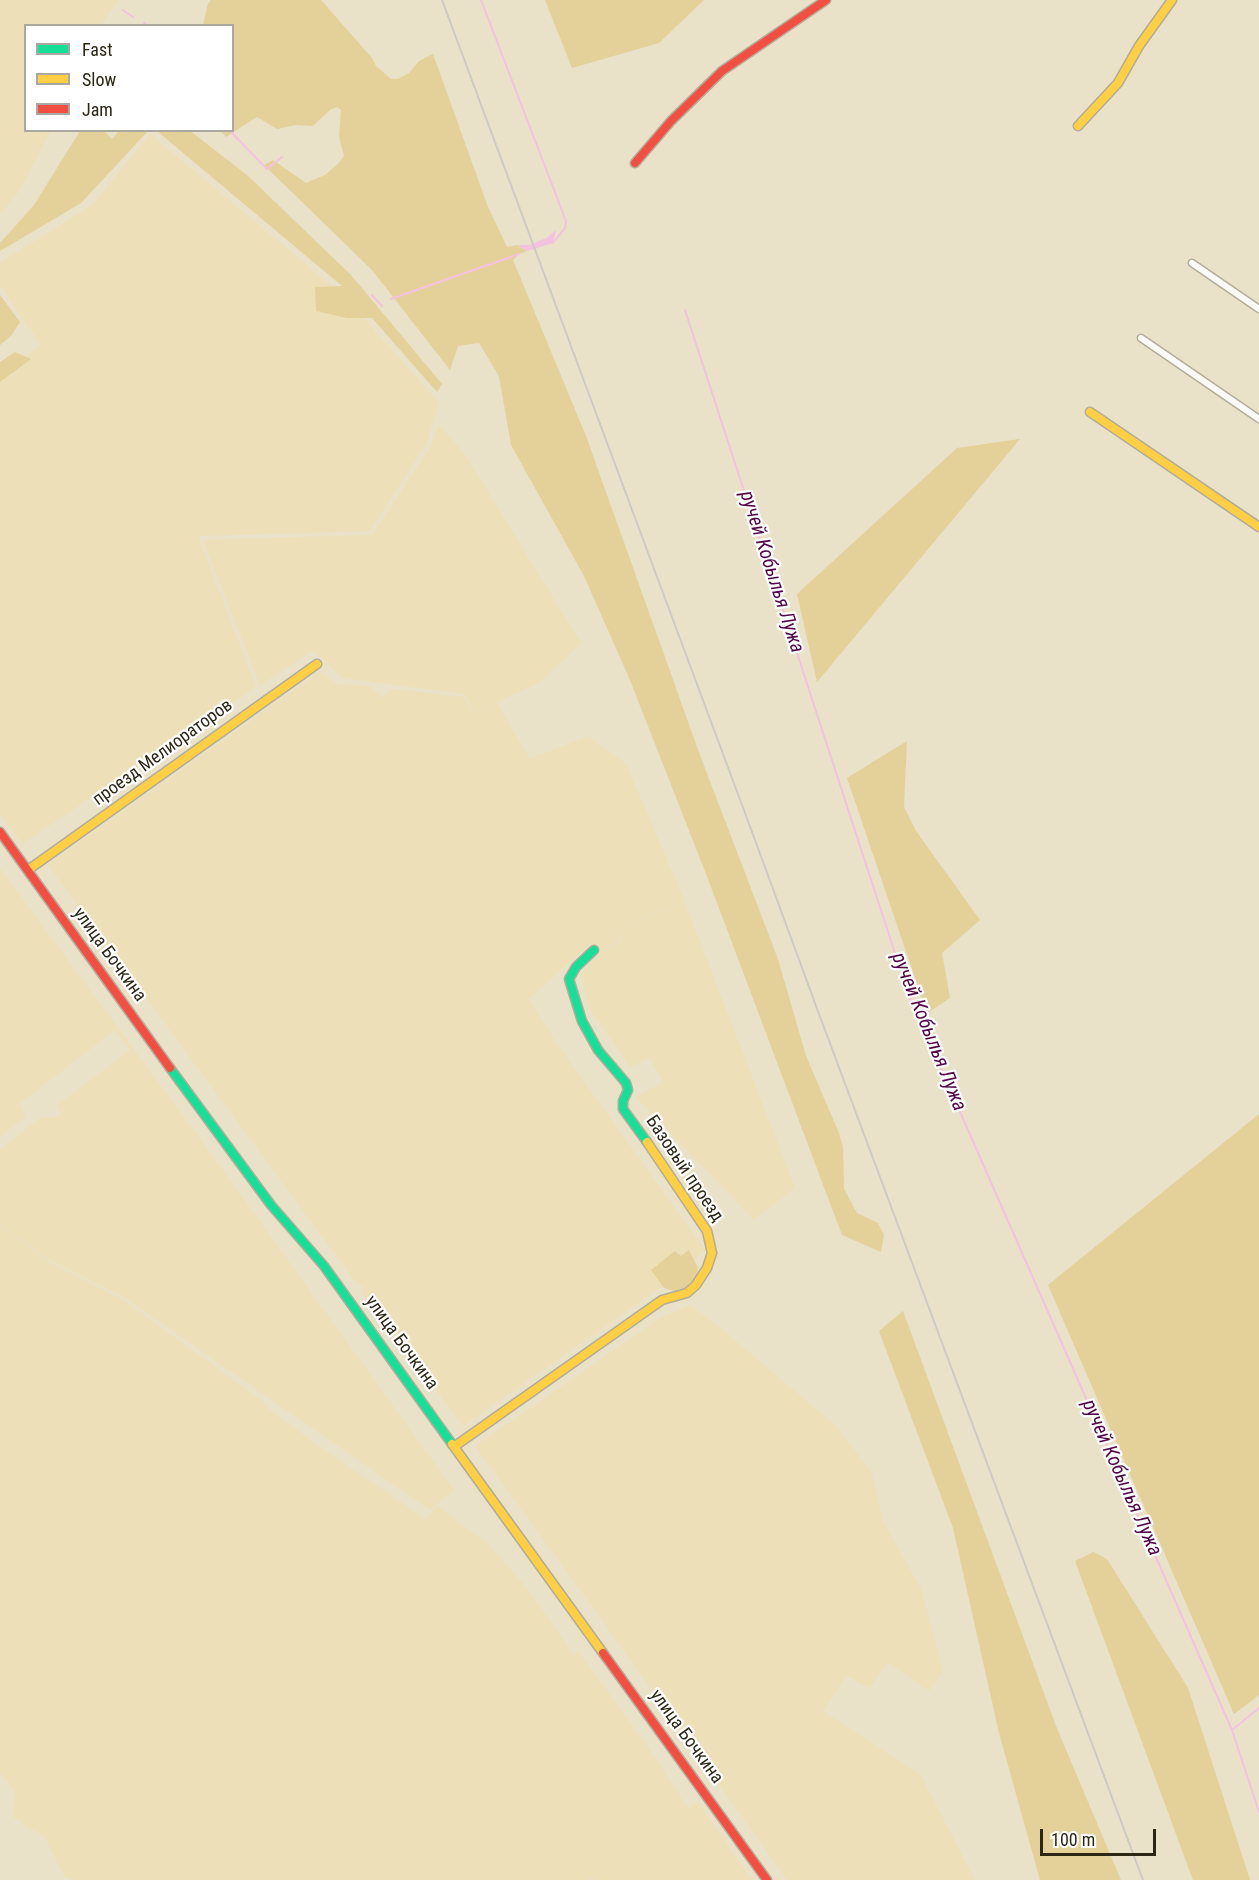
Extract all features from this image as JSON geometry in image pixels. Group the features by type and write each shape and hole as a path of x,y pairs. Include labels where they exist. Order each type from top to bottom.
{"street":[{"path":"635,163 671,121 722,70 826,0"},
{"path":"1078,126 1118,83 1139,46 1172,0"},
{"path":"1192,263 1259,309"},
{"path":"1141,338 1259,419"},
{"path":"1090,412 1259,527"},
{"name":"проезд Мелиораторов","path":"28,870 317,664"},
{"name":"улица Бочкина","path":"0,832 240,1164 324,1266 767,1880"},
{"name":"Базовый проезд","path":"455,1446 662,1300 687,1293 696,1285 707,1268 712,1252 706,1231 670,1174 623,1109 623,1101 628,1090 626,1083 598,1050 582,1021 569,979 576,967 594,950"}],"shaded area":[{"path":"0,0 118,0 102,24 24,24 24,132 50,132 18,193 0,214"},
{"path":"211,0 321,0 372,58 376,66 391,79 398,79 409,73 419,61 433,54 488,207 507,247 517,245 527,251 519,254 513,260 586,436 701,758 778,959 806,1056 839,1133 843,1147 844,1189 857,1213 878,1223 884,1235 881,1252 842,1235 708,879 630,680 584,576 511,445 499,376 479,343 458,346 450,370 372,270 264,165 273,160 306,183 325,175 344,156 339,137 341,110 337,107 330,110 313,126 296,125 277,129 257,117 234,132 234,24 203,24"},
{"path":"545,0 704,0 659,43 572,68"},
{"path":"79,132 105,132 112,139 118,132 147,132 81,203 0,251 0,243 34,205"},
{"path":"158,132 191,132 247,175 351,275 442,384 437,392 372,318 347,318 316,311 315,287 342,286"},
{"path":"222,132 234,132 226,137"},
{"path":"150,134 344,296 439,403 426,444 370,531 198,536 256,687 22,844 0,813 0,377 41,345 0,285 0,263 92,205"},
{"path":"556,230 553,243 527,251 517,245 529,245 546,238"},
{"path":"0,295 20,322 11,336 0,345"},
{"path":"15,352 31,359 0,382 0,362"},
{"path":"439,425 465,454 581,643 540,682 474,713 465,694 342,678 323,658 312,651 260,685 203,540 372,535 430,448"},
{"path":"1020,439 817,682 797,594 957,448"},
{"path":"320,672 337,684 369,686 382,698 392,689 464,697 473,714 497,703 530,759 588,736 626,764 685,902 616,929 620,939 598,954 591,943 529,999 555,1041 705,1250 663,1286 463,1426 361,1291 365,1287 357,1284 48,865"},
{"path":"907,741 904,807 916,831 980,920 942,953 950,998 927,1013 847,778"},
{"path":"0,868 207,1148 454,1490 430,1510 125,1298 49,1260 0,1224 0,1150 39,1119 60,1116 62,1114 56,1106 130,1050 115,1030 19,1104 26,1116 0,1137"},
{"path":"685,903 795,1188 754,1220 636,1097 663,1082 650,1058 630,1067 589,1008 581,975 598,955 622,940 617,929"},
{"path":"1259,1114 1259,1695 1234,1714 1048,1285"},
{"path":"0,1225 49,1262 125,1301 261,1400 270,1410 331,1455 426,1519 437,1506 488,1544 527,1588 574,1655 579,1652 650,1750 685,1804 689,1808 698,1802 752,1880 595,1880 592,1877 588,1880 73,1880 65,1877 45,1837 14,1818 15,1792 0,1772"},
{"path":"689,1250 698,1268 696,1280 688,1289 677,1292 664,1288 651,1270 675,1251 681,1256"},
{"path":"690,1305 716,1324 836,1426 872,1473 883,1521 921,1589 943,1672 929,1691 887,1662 870,1688 847,1676 823,1711 920,1774 975,1880 787,1880 475,1446 660,1318"},
{"path":"903,1311 1056,1726 1121,1880 1040,1880 999,1733 953,1528 879,1331"},
{"path":"1093,1552 1107,1559 1188,1688 1250,1880 1193,1880 1075,1561"}],"waterway":[{"path":"481,0 566,221 565,228 553,243"},
{"path":"123,10 133,17"},
{"path":"231,132 267,169 282,157"},
{"path":"391,299 519,254"},
{"path":"372,295 382,306"},
{"name":"ручей Кобылья Лужа","path":"685,310 909,996 1232,1730 1259,1812"},
{"name":"ручей Кобылья Лужа","path":"1232,1730 1259,1708"}],"railway":[{"path":"442,0 1143,1880"}],"traffic: fast":[{"path":"594,950 576,967 569,979 582,1021 598,1050 626,1083 628,1090 623,1101 623,1109 647,1142"},
{"path":"170,1068 271,1205 324,1266 452,1444"}],"traffic: slow":[{"path":"1078,126 1118,83 1139,46 1172,0"},
{"path":"1090,412 1259,527"},
{"path":"28,870 317,664"},
{"path":"455,1446 662,1300 687,1293 696,1285 707,1268 712,1253 707,1231 647,1142"},
{"path":"452,1444 603,1653"}],"traffic: jam":[{"path":"635,163 671,121 722,71 826,0"},
{"path":"0,832 170,1068"},
{"path":"603,1653 767,1880"}]}
